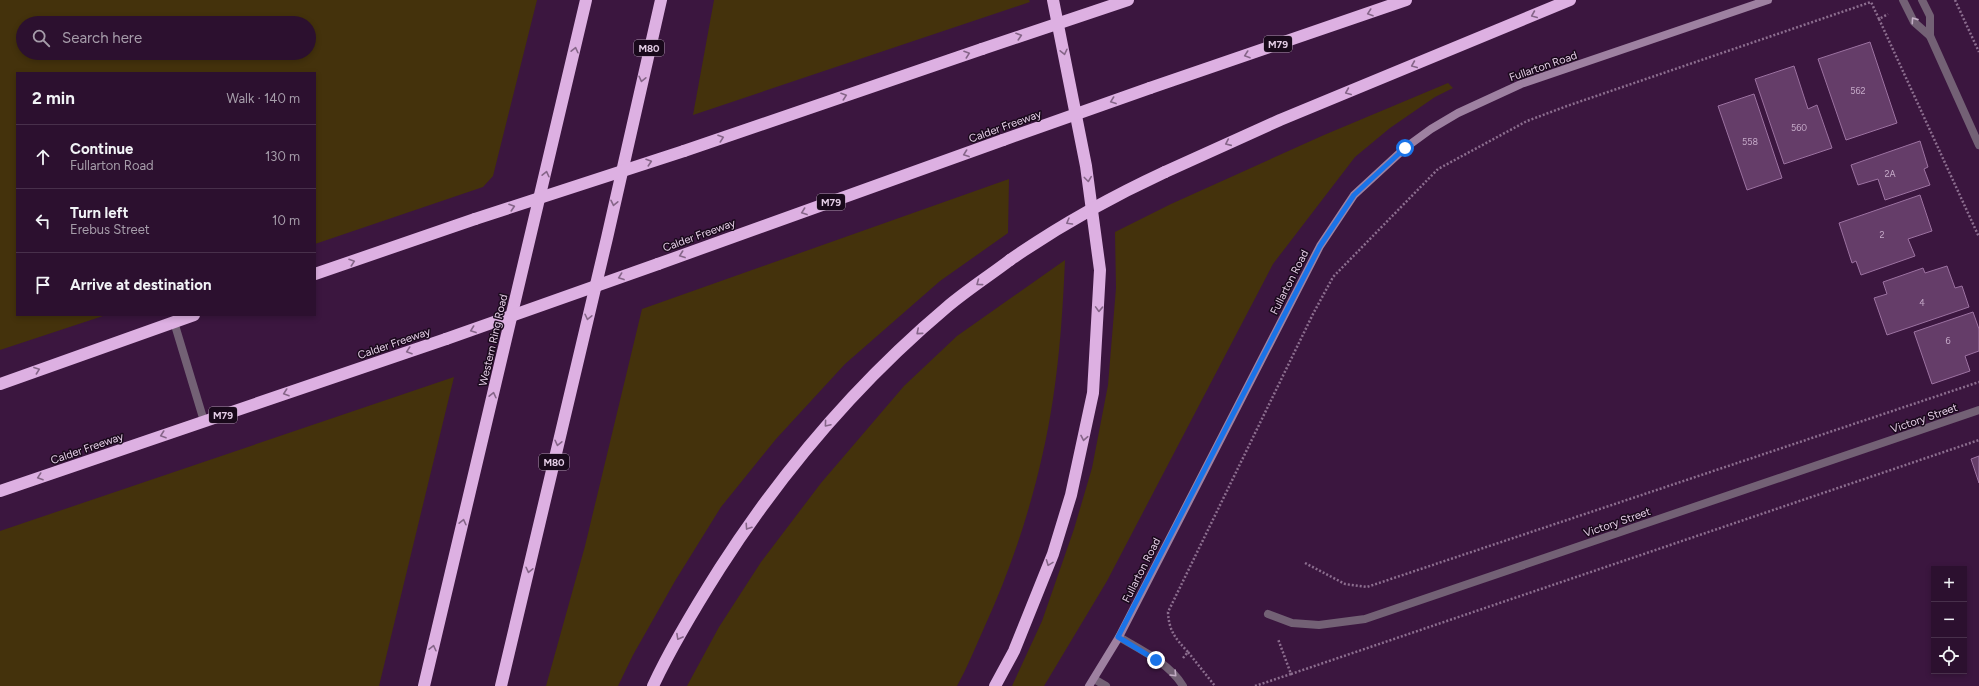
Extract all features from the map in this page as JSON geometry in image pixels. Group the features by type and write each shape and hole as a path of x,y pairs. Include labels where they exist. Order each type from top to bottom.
{"highway":[{"name":"Western Ring Road","path":"424,686 586,0"},
{"name":"M80","path":"501,686 607,238 661,0"},
{"path":"995,686 1014,651 1053,554 1071,494 1093,392 1100,270 1086,166 1052,0"},
{"path":"316,274 684,151 1128,0"},
{"name":"Calder Freeway","path":"0,491 446,339 1150,88 1406,0"},
{"path":"653,686 682,630 706,590 758,511 798,458 838,412 911,339 948,306 1010,260 1068,223 1127,190 1280,120 1570,0"},
{"path":"0,384 191,316"}],"main road":[{"name":"Fullarton Road","path":"1091,683 1118,637 1320,246 1354,195 1405,148 1431,129 1490,97 1521,84 1768,0"}],"street":[{"path":"1922,0 1930,16 1930,36 1979,145"},
{"path":"1904,2 1914,22 1930,36"},
{"path":"174,322 204,421"},
{"name":"Victory Street","path":"1268,614 1292,623 1319,625 1365,619 1979,411"},
{"path":"1118,637 1168,668 1183,686"},
{"path":"1091,683 1106,686"}],"path":[{"path":"1955,0 1979,52"},
{"path":"1188,652 1174,636 1169,625 1168,612 1313,314 1333,277 1438,169 1527,121 1871,2 1979,237"},
{"path":"1879,19 1904,2"},
{"path":"1305,563 1345,584 1367,587 1979,382"},
{"path":"1255,686 1979,440"},
{"path":"1268,614 1291,674"}],"shaded area":[{"path":"0,0 537,0 493,176 483,187 316,244 316,72 16,72 16,316 103,316 0,350"},
{"path":"714,0 1029,0 1030,2 693,115"},
{"path":"1448,83 1453,88 1435,97 1390,128 1355,157 1273,264 1107,581 1044,686 1012,686 1042,621 1074,529 1092,468 1108,385 1116,288 1115,232 1171,204 1324,135"},
{"path":"1009,179 1008,233 940,281 845,364 776,439 721,507 675,581 633,655 618,686 546,686 585,546 642,309"},
{"path":"1065,260 1061,330 1053,399 1035,487 1007,573 996,601 957,686 687,686 719,627 761,562 821,483 904,386 957,336"},
{"path":"454,377 379,686 0,686 0,531"}],"building":[{"path":"1870,42 1897,123 1846,140 1818,59"},
{"path":"1794,66 1808,109 1817,105 1832,148 1784,164 1755,79"},
{"path":"1754,94 1782,178 1747,190 1718,106"},
{"path":"1920,141 1928,167 1924,169 1930,185 1885,200 1878,179 1858,185 1851,165"},
{"path":"1920,195 1932,231 1908,239 1915,256 1861,275 1856,261 1852,263 1839,223"},
{"path":"1947,266 1955,288 1962,286 1969,307 1887,335 1874,298 1887,294 1883,282 1923,268 1925,273"},
{"path":"1973,312 1979,329 1979,351 1965,356 1970,371 1932,384 1914,332"},
{"path":"1979,456 1979,483 1971,459"}],"route":[{"path":"1156,660 1118,637 1320,246 1354,195 1405,148"}]}
